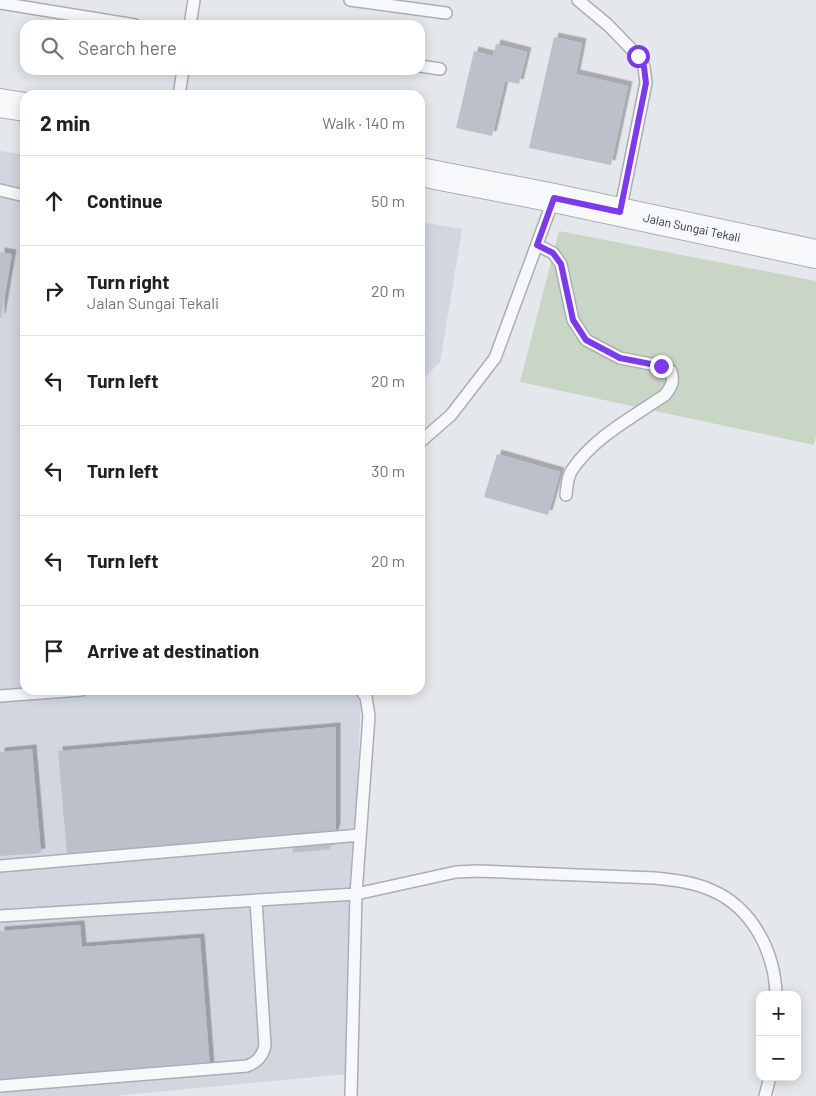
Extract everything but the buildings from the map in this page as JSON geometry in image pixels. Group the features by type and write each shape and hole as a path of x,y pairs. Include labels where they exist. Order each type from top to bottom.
{"street":[{"path":"0,103 20,106"},
{"name":"Jalan Sungai Tekali","path":"425,173 554,198 816,254"}],"lane":[{"path":"191,20 194,0"},
{"path":"350,0 446,13"},
{"path":"578,0 608,25 638,56 644,67 646,83 620,212"},
{"path":"0,3 104,20"},
{"path":"425,67 440,69"},
{"path":"180,90 182,75"},
{"path":"0,190 20,195"},
{"path":"425,438 452,415 495,358 554,198"},
{"path":"537,245 553,253 561,264 573,320 586,340 620,358 661,366 671,371 673,380 672,387 664,395 594,445 572,470 567,481 566,496"},
{"path":"0,696 20,695"},
{"path":"351,1096 356,894 369,716 364,695"},
{"path":"0,866 360,835"},
{"path":"0,916 356,894 456,872 478,870 655,878 695,884 712,890 725,897 741,910 752,923 764,944 773,966 776,991"},
{"path":"0,1086 253,1064 262,1054 265,1046 256,900"},
{"path":"765,1096 769,1081"}],"shaded area":[{"path":"0,151 20,154 20,695 361,695 347,1074 113,1096 0,1096"},
{"path":"425,223 462,229 440,362 425,377"}],"green space":[{"path":"559,231 816,281 816,435 814,445 520,382"}],"route":[{"path":"638,56 644,67 646,83 620,212 554,198 537,245 553,253 561,264 573,320 586,340 620,358 661,366"}]}
